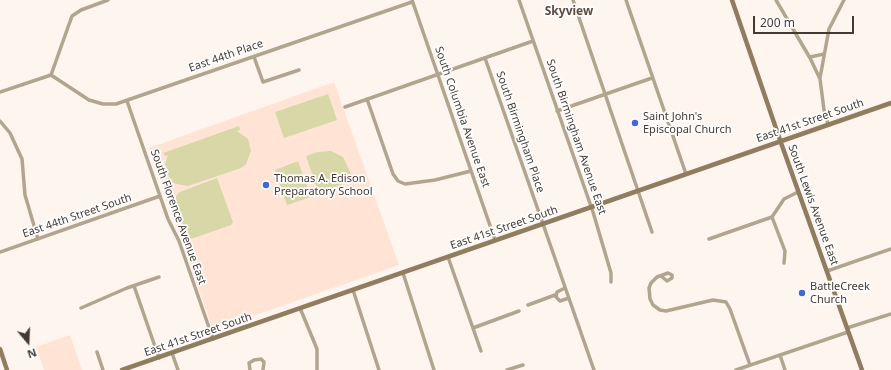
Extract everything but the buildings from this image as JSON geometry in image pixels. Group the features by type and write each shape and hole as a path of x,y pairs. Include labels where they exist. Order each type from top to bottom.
{"main road":[{"name":"South Lewis Avenue East","path":"732,0 798,192 862,370"},
{"name":"East 41st Street South","path":"122,370 780,140 891,103"},
{"path":"0,349 7,370"}],"street":[{"path":"0,92 51,75 72,16 81,10 108,0"},
{"name":"South Birmingham Avenue East","path":"519,0 591,207 611,273 612,282"},
{"path":"573,0 652,232"},
{"path":"626,0 686,174"},
{"path":"776,0 810,57 820,79"},
{"path":"828,124 824,110 820,79 829,29 844,0"},
{"name":"East 44th Place","path":"51,75 89,100 111,104 127,101 412,1"},
{"name":"South Columbia Avenue East","path":"412,1 495,240"},
{"path":"345,106 533,41"},
{"path":"810,57 824,54"},
{"path":"254,56 263,82 299,70"},
{"name":"South Birmingham Place","path":"485,58 594,370"},
{"path":"557,111 652,78"},
{"path":"366,100 392,174 398,181 406,184 444,179 471,171"},
{"name":"South Florence Avenue East","path":"127,101 168,219 179,241 213,339"},
{"path":"0,121 10,134 22,159 24,166 25,195 38,239"},
{"path":"709,239 772,217 784,199 798,192"},
{"name":"East 44th Street South","path":"0,252 160,196"},
{"path":"772,217 784,251 784,262"},
{"path":"827,271 891,249"},
{"path":"448,257 481,351"},
{"path":"403,273 434,370"},
{"path":"661,276 653,280 649,288 653,305 660,310 666,311 713,300 726,302 730,309 750,365"},
{"path":"81,308 159,277"},
{"path":"134,286 159,358"},
{"path":"528,305 555,295 557,292 565,288"},
{"path":"353,290 379,370"},
{"path":"555,295 556,299 560,301 569,298"},
{"path":"300,308 317,349 317,370"},
{"path":"473,328 519,311"},
{"path":"736,370 891,314"},
{"path":"97,352 103,370"},
{"path":"172,353 178,370"},
{"path":"780,355 785,370"},
{"path":"250,370 249,363 254,360 261,359 265,364 263,370"},
{"path":"508,370 523,365"}],"shaded area":[{"name":"Thomas A. Edison Preparatory School","path":"334,82 399,265 213,330 149,148"},
{"path":"70,335 82,370 44,370 36,347"}],"green space":[{"path":"328,94 337,120 284,138 275,112"},
{"path":"239,126 240,130 237,131 248,139 251,151 246,164 241,168 188,186 176,184 170,180 165,164 168,155 165,156 163,153"},
{"path":"331,151 343,157 354,180 321,192 317,189 306,156 318,152"},
{"path":"298,161 311,197 287,205 275,170"},
{"path":"217,178 233,222 231,225 188,240 176,205 176,196 180,192"}],"place":[{"name":"Saint John's Episcopal Church","path":"635,123"},
{"name":"Thomas A. Edison Preparatory School","path":"266,185"},
{"name":"BattleCreek Church","path":"802,293"}],"district":[{"name":"Skyview","path":"569,12"}]}
